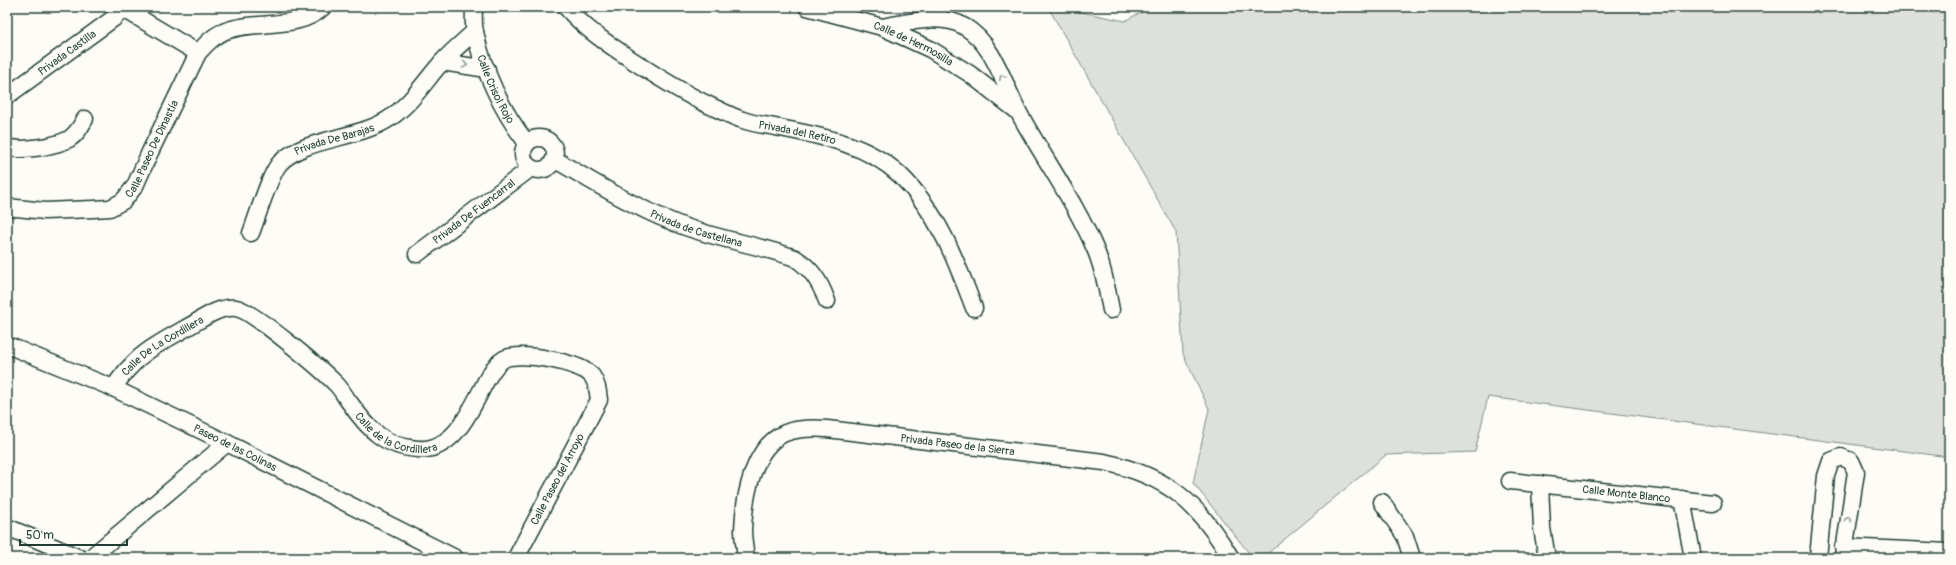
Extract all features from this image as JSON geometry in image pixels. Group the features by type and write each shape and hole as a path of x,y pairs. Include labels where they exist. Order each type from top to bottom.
{"street":[{"name":"Calle Paseo De Dinastía","path":"7,207 45,211 93,210 110,208 123,201 135,186 198,53 208,42 224,32 300,20 318,12 323,7"},
{"name":"Calle Crisol Rojo","path":"474,7 475,31 487,69 509,119 527,143"},
{"name":"Privada del Retiro","path":"566,7 597,36 665,82 703,102 743,120 819,136 855,146 878,157 899,174 918,194 940,227 954,256 974,308"},
{"name":"Calle de Hermosilla","path":"807,7 882,27 950,60 1018,112"},
{"path":"124,8 198,53"},
{"name":"Privada Castilla","path":"7,96 124,8"},
{"name":"Calle de Hermosilla","path":"882,27 921,20 942,20 955,22 972,31 986,49 1018,112 1089,235 1104,276 1110,310"},
{"name":"Privada De Barajas","path":"251,233 279,164 292,153 311,145 371,128 391,117 410,100 442,62 475,31"},
{"path":"442,62 487,69"},
{"path":"7,147 12,149 37,148 58,143 70,138 79,130 85,119"},
{"path":"536,138 546,140 554,148 554,159 547,168 536,170 526,164 523,153 527,143 536,138"},
{"name":"Privada de Castellana","path":"554,159 620,197 674,223 702,233 795,258 806,265 816,276 827,301"},
{"name":"Privada De Fuencarral","path":"417,254 531,168"},
{"name":"Calle de la Cordillera","path":"217,311 236,308 264,324 336,383 362,421 377,435 400,446 420,450 438,445 450,438 462,424 495,366 504,359 516,355 568,363 583,368 592,375 598,388 599,400"},
{"name":"Calle De La Cordillera","path":"113,388 131,365 158,344 217,311"},
{"name":"Paseo de las Colinas","path":"12,347 113,388 227,443 455,558"},
{"name":"Calle Paseo del Arroyo","path":"516,558 599,400"},
{"name":"Privada Paseo de la Sierra","path":"746,558 743,531 748,493 759,458 764,448 785,433 807,428 827,429 1104,462 1128,467 1158,480 1181,494 1202,515 1232,558"},
{"path":"90,558 227,443"},
{"path":"1818,558 1826,476 1831,461 1841,457 1851,461 1856,472 1843,552 1949,552"},
{"name":"Calle Monte Blanco","path":"1510,481 1713,503"},
{"path":"1540,484 1542,528 1547,558"},
{"path":"1682,499 1693,558"},
{"path":"1382,502 1405,536 1412,558"},
{"path":"7,527 80,558"}],"shaded area":[{"path":"1048,7 1057,7 1125,21 1150,7 1949,7 1949,457 1488,397 1475,452 1386,455 1262,558 1253,558 1193,483 1209,409 1183,354 1176,232"}]}
